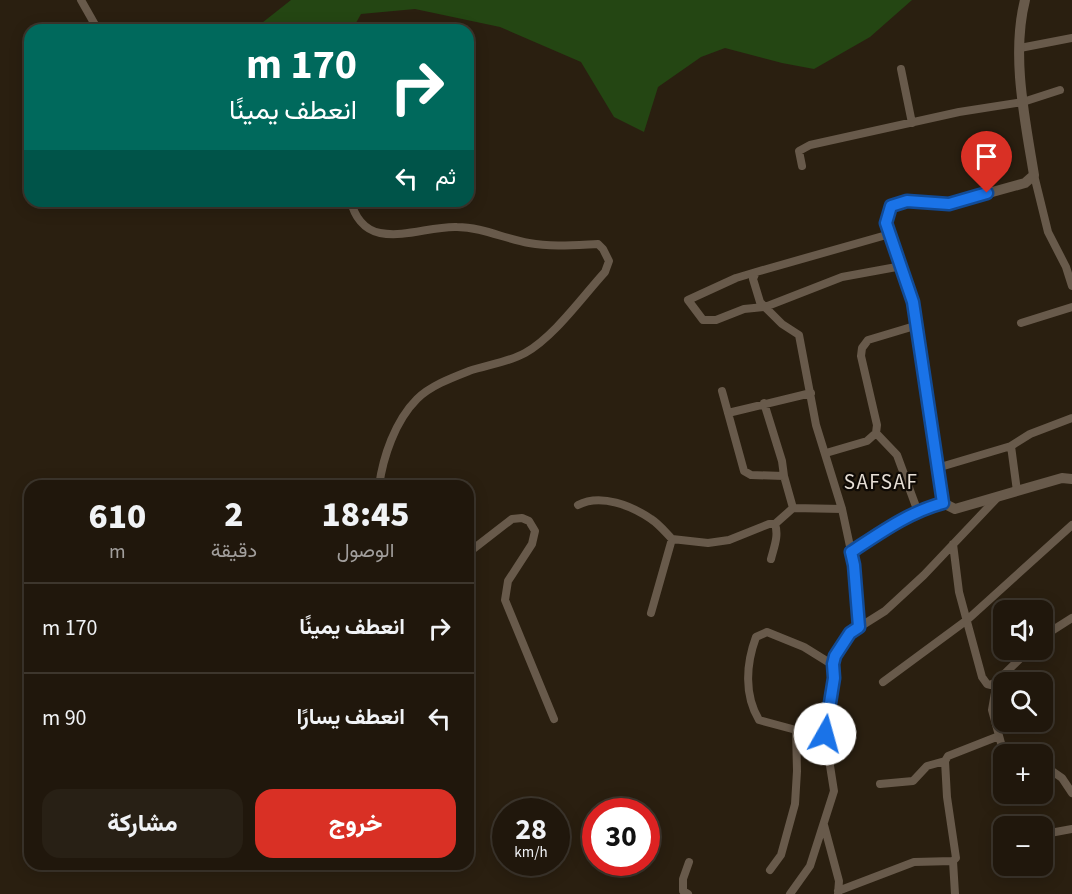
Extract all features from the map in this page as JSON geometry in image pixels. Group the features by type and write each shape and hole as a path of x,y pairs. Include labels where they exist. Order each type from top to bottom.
{"street":[{"path":"81,0 95,24"},
{"path":"1025,0 1020,22 1020,48 1023,102 1034,175 1048,231 1066,267 1072,286"},
{"path":"1020,48 1072,38"},
{"path":"901,69 912,123"},
{"path":"802,166 799,150 810,146 959,112 1023,102 1060,90"},
{"path":"943,503 918,326 902,266 886,223 891,206 907,201 949,204 1025,183 1034,175"},
{"path":"354,207 361,223 380,234 457,227 481,230 529,243 598,244 609,261 606,272 543,340 524,354 440,383 418,398 404,415 386,454 380,480"},
{"path":"890,234 735,278 688,300 703,320 716,320 744,309 765,307 842,277 902,266"},
{"path":"756,272 753,279 755,290 765,307 782,324 800,335 816,424 842,509 854,565 859,627"},
{"path":"1021,324 1072,307"},
{"path":"825,453 867,441 876,433 877,425 861,356 862,348 868,340 918,326"},
{"path":"722,391 744,471 751,475 784,476"},
{"path":"728,413 811,393"},
{"path":"764,404 782,461 793,508"},
{"path":"937,468 1011,446 1030,434 1072,418"},
{"path":"876,433 897,455 918,512"},
{"path":"1011,446 1017,491"},
{"path":"851,552 918,512 943,503 955,509 1062,478 1072,479"},
{"path":"790,894 810,867 834,791 825,734 834,678 835,656 845,641 859,627 885,611 997,498"},
{"path":"578,505 594,500 616,502 652,519 672,539 708,543 729,540 775,524 793,508 842,509"},
{"path":"474,548 512,519 522,518 529,521 535,531 532,544 508,581 505,600 554,719"},
{"path":"771,559 776,542 775,524"},
{"path":"883,682 967,620 1072,525"},
{"path":"651,613 672,539"},
{"path":"953,544 959,592 982,677 987,684 993,684"},
{"path":"1053,630 1072,618"},
{"path":"825,734 759,720 750,706 749,658 756,637 767,632 804,647 833,664"},
{"path":"1006,672 1019,660"},
{"path":"770,870 781,855 795,804 796,729"},
{"path":"998,732 1001,744"},
{"path":"880,784 914,781 927,766 999,736"},
{"path":"945,760 947,797 956,858 953,861 955,894"},
{"path":"1053,772 1062,778 1072,793"},
{"path":"824,822 839,881 838,893 914,862 953,861"},
{"path":"1053,833 1072,830"},
{"path":"688,894 683,891 683,879 689,862"}],"green space":[{"path":"291,0 912,0 870,37 814,69 725,48 701,57 658,87 644,132 614,117 581,62 500,27 415,9 361,14 355,24 261,24"}],"district":[{"name":"SAFSAF","path":"881,482"}],"route":[{"path":"825,734 834,678 835,656 850,633 859,627 851,552 904,518 943,503 918,326 902,266 886,223 891,206 907,201 949,204 987,193"}]}
